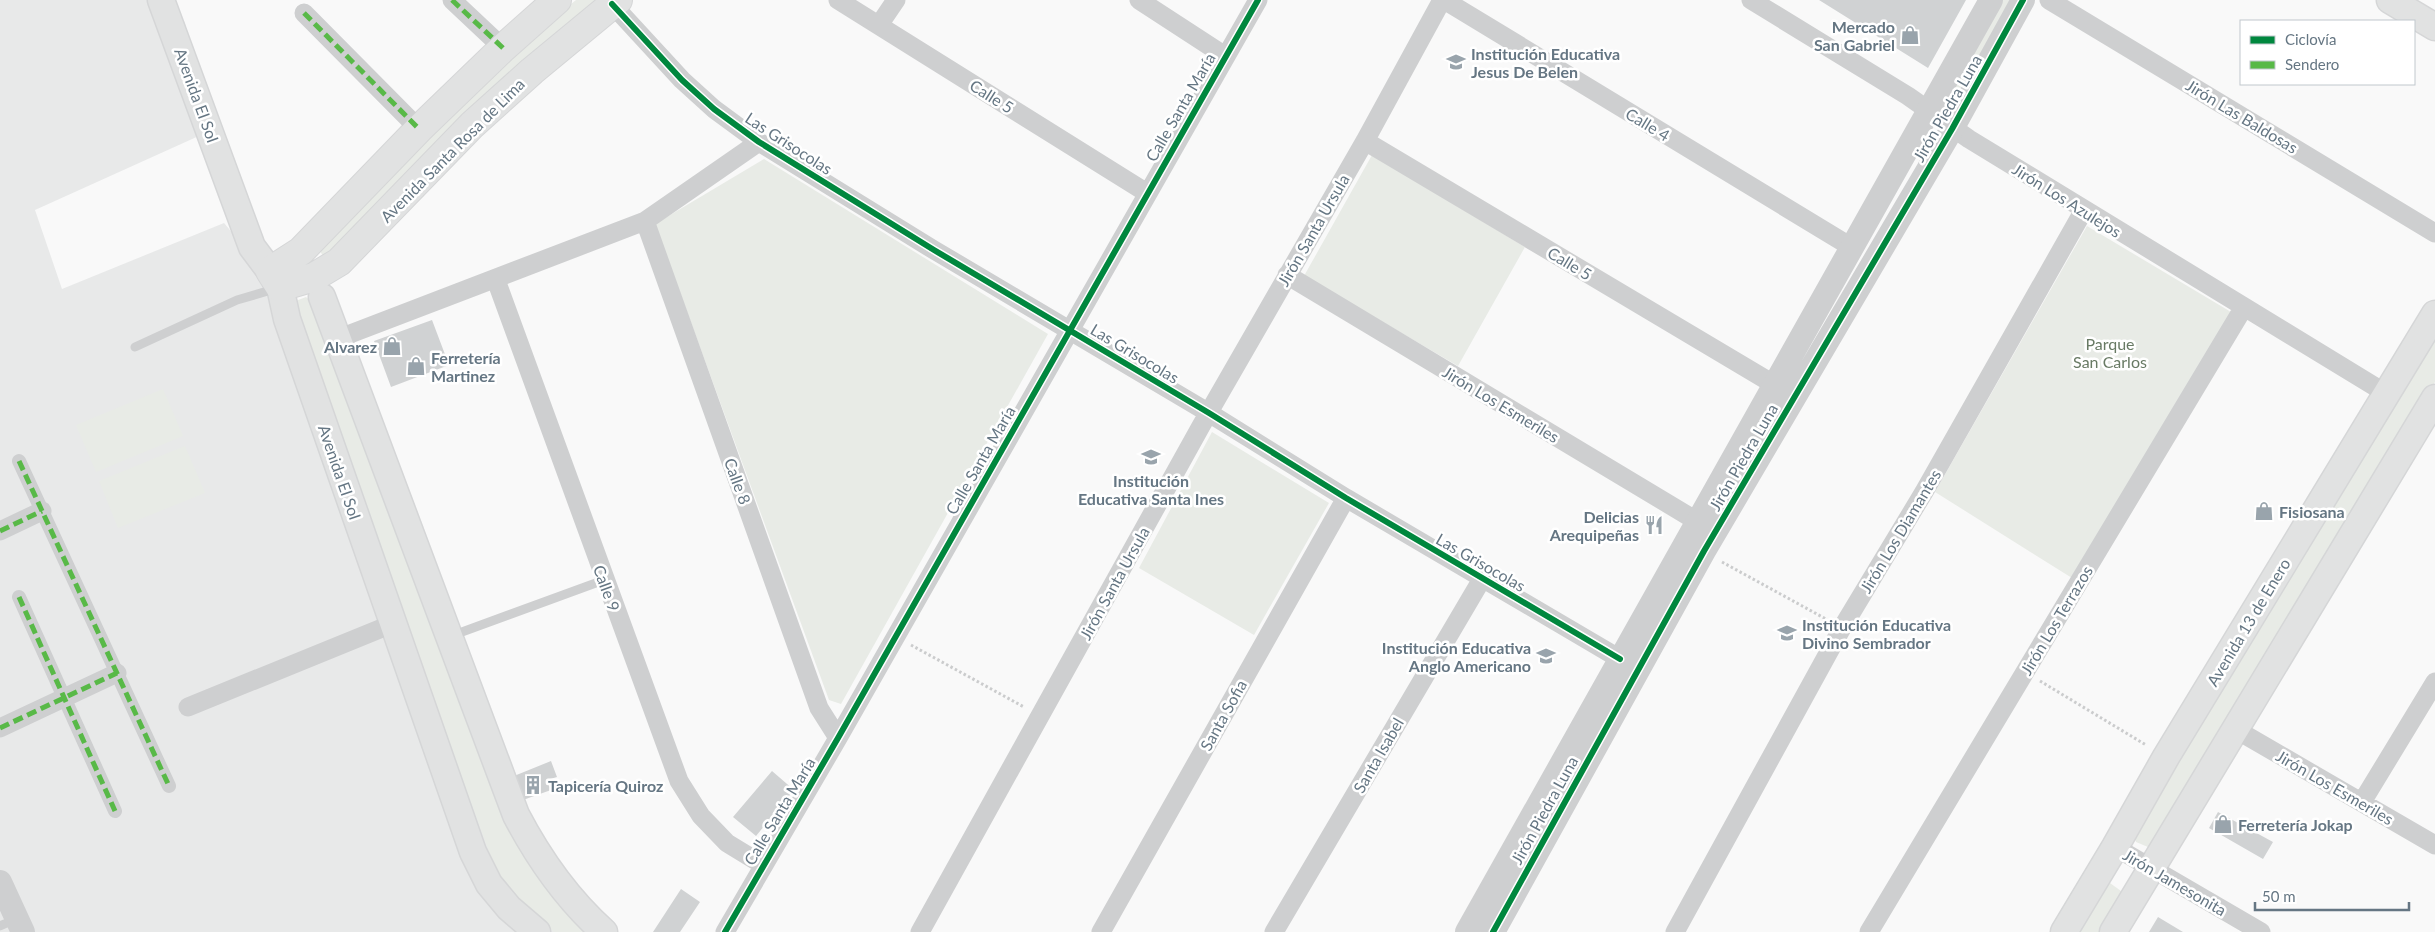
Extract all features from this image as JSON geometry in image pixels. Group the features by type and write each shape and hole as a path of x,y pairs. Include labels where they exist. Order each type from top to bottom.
{"main road":[{"name":"Avenida El Sol","path":"162,0 252,247 275,279 392,624 474,852 510,920 537,932"},
{"path":"275,279 419,130 503,48 557,0"},
{"path":"2390,0 2435,27"},
{"name":"Avenida Santa Rosa de Lima","path":"275,279 318,287 344,256 472,126 532,71 615,2"},
{"path":"301,251 318,287 516,815 536,853 558,885 604,932"},
{"name":"Avenida 13 de Enero","path":"2064,932 2116,847 2166,757 2435,314"},
{"path":"2114,932 2435,398"}],"street":[{"path":"452,0 503,48"},
{"name":"Calle 5","path":"838,0 1147,193"},
{"path":"879,25 896,0"},
{"path":"1139,0 1225,56"},
{"name":"Calle Santa María","path":"724,932 896,637 1258,0"},
{"name":"Jirón Santa Ursula","path":"920,932 1209,413 1365,141 1443,0"},
{"name":"Calle 4","path":"1443,0 1853,248"},
{"name":"Jirón Los Azulejos","path":"1750,0 1930,111 1952,129 2388,394"},
{"name":"Jirón Piedra Luna","path":"1498,930 1705,535 1775,385 1992,0"},
{"name":"Jirón Piedra Luna","path":"1467,932 1620,658 1705,535 1952,129 2023,0"},
{"name":"Jirón Las Baldosas","path":"2049,0 2435,233"},
{"name":"Las Grisocolas","path":"615,2 688,86 714,109 759,142 934,250 1209,413 1346,498 1620,658"},
{"path":"304,13 419,130"},
{"name":"Calle 5","path":"1365,141 1775,385"},
{"path":"337,339 496,280 645,221 759,142"},
{"name":"Jirón Los Diamantes","path":"1675,932 1842,628 1924,492 2084,210"},
{"name":"Calle 8","path":"645,221 819,708 838,738"},
{"name":"Jirón Los Esmeriles","path":"1287,275 1705,535"},
{"name":"Calle 9","path":"496,280 678,781 701,816 727,843 763,865"},
{"name":"Jirón Los Terrazos","path":"1869,932 2244,307"},
{"path":"19,461 169,786"},
{"name":"Santa Sofia","path":"1101,932 1346,498"},
{"path":"0,531 42,511"},
{"name":"Santa Isabel","path":"1274,932 1482,579"},
{"path":"19,597 114,811"},
{"path":"188,707 392,624"},
{"path":"0,728 117,674"},
{"path":"2362,802 2435,682"},
{"name":"Jirón Los Esmeriles","path":"2235,729 2435,845"},
{"name":"Jirón Jamesonita","path":"2116,847 2261,932"},
{"path":"0,882 13,925"}],"lane":[{"path":"135,347 237,300 275,279"},
{"path":"448,637 604,580"}],"path":[{"path":"1705,535 1842,628"},
{"path":"896,637 1040,716"},
{"path":"2025,672 2166,757"}],"shaded area":[{"path":"0,0 172,0 185,23 201,135 35,210 62,289 224,223 306,320 574,932 0,932"}],"green space":[{"path":"576,0 601,0 324,258 320,251 325,243 526,41"},
{"path":"2002,0 2015,0 1953,108 1948,112 1946,105 1950,90"},
{"path":"1372,155 1525,247 1458,366 1304,276"},
{"path":"764,159 1048,334 841,704 829,700 655,224"},
{"name":"Parque San Carlos","path":"2087,226 2231,312 2072,578 1935,492"},
{"path":"306,297 316,305 445,647 589,932 554,932 525,908 499,879 292,314 293,302"},
{"path":"2435,334 2435,382 2156,843 2148,847 2136,842 2133,834"},
{"path":"163,389 183,436 96,472 76,425"},
{"path":"1212,432 1329,503 1254,635 1139,568"},
{"path":"185,446 205,493 118,528 99,481"},
{"path":"2110,883 2121,891 2122,898 2102,932 2077,932 2104,888"}],"building":[{"name":"Mercado San Gabriel","path":"1819,0 1966,0 1928,68"},
{"path":"432,320 449,365 391,387 374,341"},
{"name":"Tapicería Quiroz","path":"551,761 557,777 547,780 551,790 523,800 514,776"},
{"path":"772,771 794,790 756,836 733,817"},
{"path":"2218,812 2273,842 2263,859 2209,828"},
{"path":"681,889 700,902 680,932 653,932"},
{"path":"2158,917 2183,932 2149,932"}],"marked path":[{"path":"452,0 503,48"},
{"path":"304,13 419,129"},
{"path":"19,461 169,786"},
{"path":"0,531 42,511"},
{"path":"19,597 115,811"},
{"path":"0,728 117,673"}],"cycle path":[{"path":"725,932 838,738 1258,0"},
{"path":"1493,932 1704,551 1952,129 2023,0"},
{"path":"612,4 682,80 714,109 759,142 934,250 1209,413 1346,498 1620,659"}],"place":[{"name":"Mercado San Gabriel","path":"1910,35"},
{"name":"Institución Educativa Jesus De Belen","path":"1456,62"},
{"name":"Alvarez","path":"392,346"},
{"name":"Ferretería Martinez","path":"416,366"},
{"name":"Institución Educativa Santa Ines","path":"1151,457"},
{"name":"Fisiosana","path":"2264,511"},
{"name":"Delicias Arequipeñas","path":"1654,525"},
{"name":"Institución Educativa Divino Sembrador","path":"1787,633"},
{"name":"Institución Educativa Anglo Americano","path":"1546,656"},
{"name":"Tapicería Quiroz","path":"533,785"},
{"name":"Ferretería Jokap","path":"2223,824"}]}
